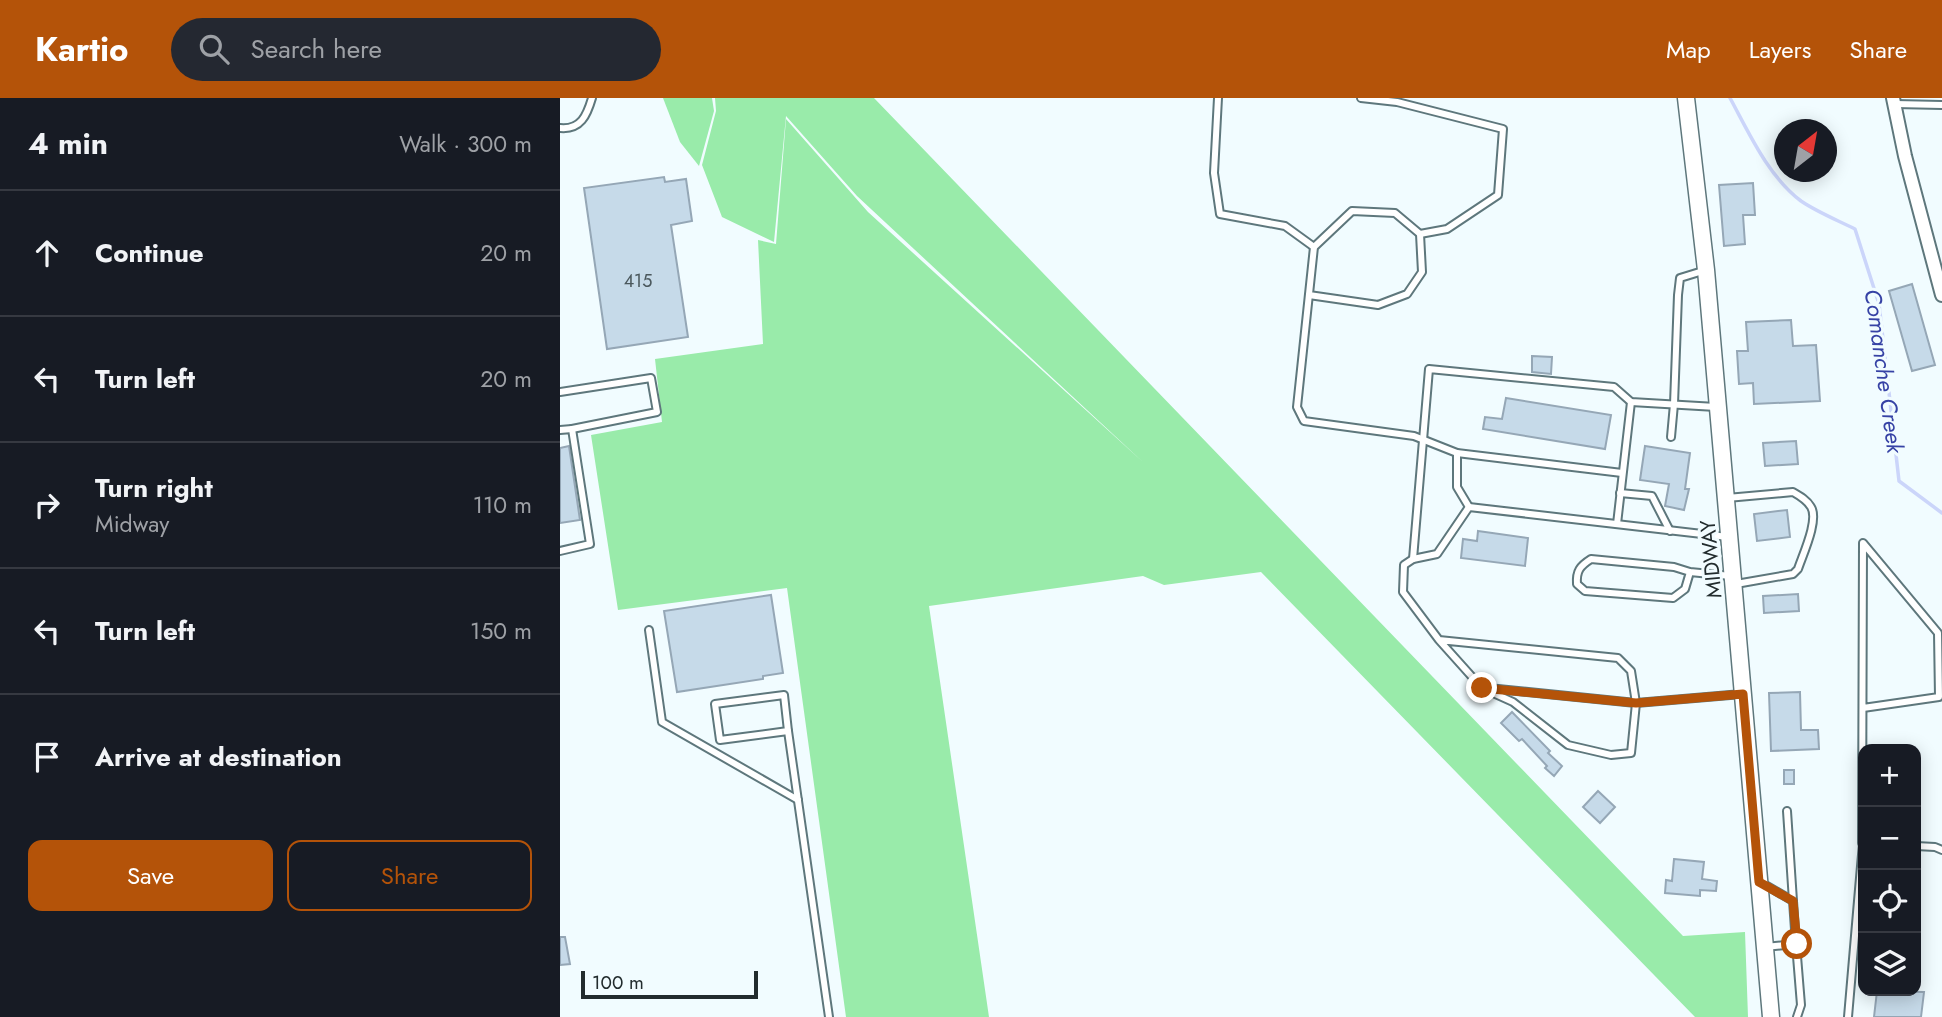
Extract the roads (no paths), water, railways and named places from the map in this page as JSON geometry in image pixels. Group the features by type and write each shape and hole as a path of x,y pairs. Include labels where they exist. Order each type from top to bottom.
{"main road":[{"name":"MIDWAY","path":"1686,98 1719,408 1771,1017"}],"street":[{"path":"1894,101 1905,156 1942,295"}],"lane":[{"path":"560,128 569,129 578,125 588,114 592,98"},
{"path":"1218,98 1214,173 1220,214 1285,226 1314,247"},
{"path":"1361,98 1397,102 1503,129 1498,195 1447,229 1420,234"},
{"path":"1894,101 1942,105"},
{"path":"1309,295 1378,305 1407,294 1422,272 1420,234 1395,213 1352,211 1314,247 1297,407 1304,421 1414,436 1457,453 1622,473"},
{"path":"1671,438 1680,278 1706,270"},
{"path":"1413,559 1429,369 1614,387 1631,402 1719,408"},
{"path":"560,392 652,378 657,412 560,430"},
{"path":"1616,524 1631,402"},
{"path":"560,551 590,544 572,429"},
{"path":"1457,453 1457,487 1469,507"},
{"path":"1690,572 1685,589 1673,598 1585,592 1577,584 1576,575 1581,565 1591,559 1674,566 1690,572 1734,580 1793,574 1798,569 1814,519 1813,510 1806,501 1793,492 1727,498"},
{"path":"1620,493 1651,496 1670,531"},
{"path":"1439,640 1619,658 1631,671 1636,703 1631,753 1611,755 1568,745 1513,702 1482,688 1439,640 1403,592 1404,565 1413,559 1437,554 1469,507"},
{"path":"1469,507 1730,537"},
{"path":"1863,708 1939,697 1938,633 1863,543 1863,556 1863,708 1863,807"},
{"path":"649,630 662,722 798,800"},
{"path":"1482,688 1636,703 1743,694"},
{"path":"714,751 720,740 715,704 783,695 829,1017"},
{"path":"720,740 788,731"},
{"path":"1787,811 1801,1005 1797,1017"},
{"path":"1921,846 1942,849"},
{"path":"1848,1017 1861,870"},
{"path":"1759,882 1793,901"},
{"path":"1765,947 1797,944"}],"waterway":[{"name":"Comanche Creek","path":"1730,98 1760,153 1789,191 1807,205 1855,229 1879,304 1899,481 1942,513"}]}
